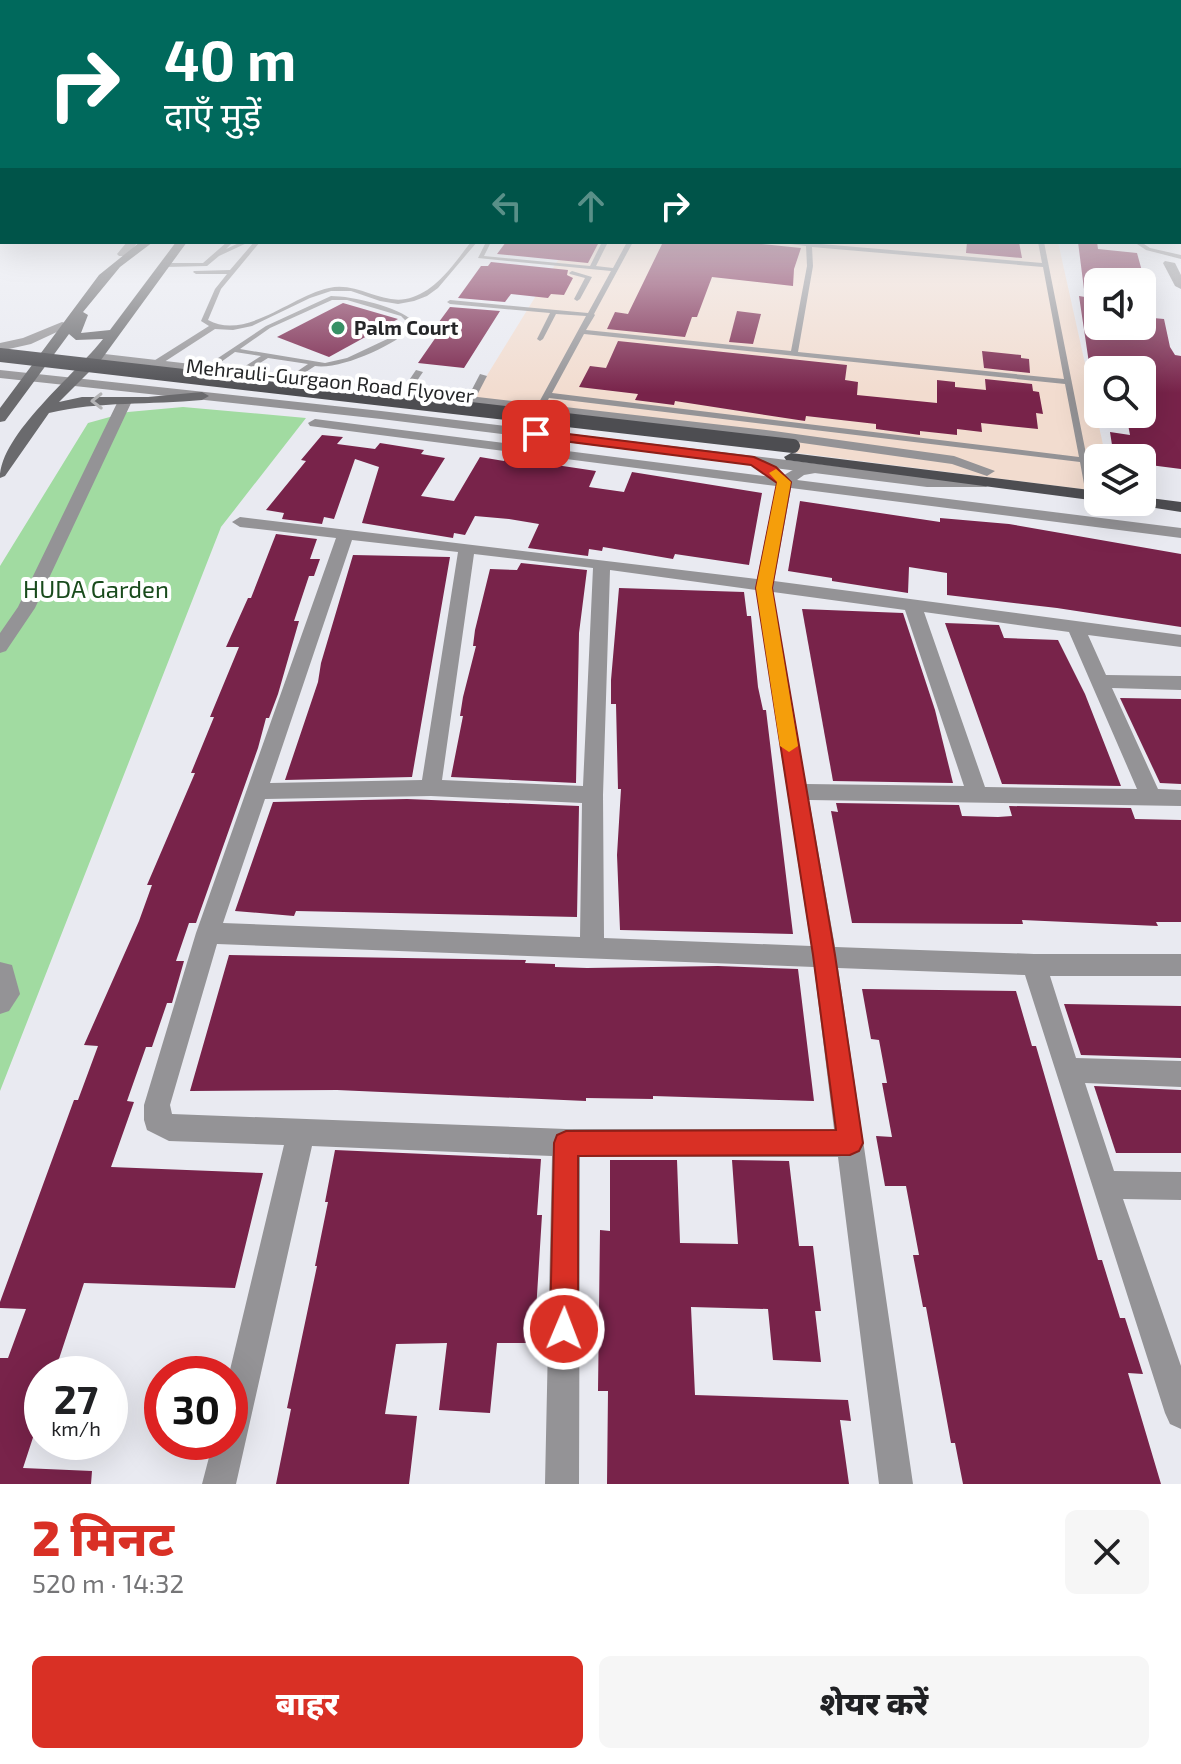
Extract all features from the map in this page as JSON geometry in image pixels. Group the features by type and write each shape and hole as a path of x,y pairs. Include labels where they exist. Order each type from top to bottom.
{"main road":[{"path":"0,418 92,289 122,255"},
{"path":"0,473 44,410 96,357 172,255"},
{"path":"92,289 73,333 84,337 115,333"},
{"name":"Mehrauli-Gurgaon Road Flyover","path":"0,355 1084,487"},
{"name":"Mehrauli-Gurgaon Road Flyover","path":"0,364 792,452"},
{"path":"44,410 82,401 202,396"},
{"path":"1156,493 1181,496"},
{"path":"1156,504 1181,507"}],"street":[{"path":"1169,263 1181,286"},
{"path":"0,347 27,341 66,325"},
{"path":"96,357 471,399 544,401 954,460 987,477"},
{"path":"145,389 162,365"},
{"path":"0,374 397,417 927,482 987,477"},
{"path":"0,647 26,608 125,401"},
{"path":"315,423 1181,533"},
{"path":"754,461 784,482"},
{"path":"816,469 800,471 784,482 764,588 824,955 896,1484"},
{"path":"240,522 602,564 764,588 1181,641"},
{"path":"345,536 208,933 157,1105 157,1120 169,1127 566,1143 850,1143"},
{"path":"431,788 467,549"},
{"path":"592,949 593,795 602,564"},
{"path":"913,607 977,795"},
{"path":"1076,628 1151,798"},
{"path":"1099,681 1181,683"},
{"path":"258,791 431,788 593,795"},
{"path":"796,792 1181,798"},
{"path":"208,933 1034,965 1181,965"},
{"path":"1034,965 1181,1413"},
{"path":"0,973 3,973 8,994 0,1003"},
{"path":"1067,1070 1181,1074"},
{"path":"248,1358 301,1133"},
{"path":"562,1484 566,1143"},
{"path":"1104,1185 1181,1186"},
{"path":"219,1484 224,1460"}],"lane":[{"path":"246,255 218,289 204,321 213,327 250,325 338,288 386,301 399,302 423,296 435,291 463,255"},
{"path":"480,255 483,258 616,270"},
{"path":"592,268 598,255"},
{"path":"623,255 544,401 1081,460"},
{"path":"794,354 809,255"},
{"path":"930,255 1045,265"},
{"path":"1043,255 1084,466"},
{"path":"162,268 205,265 216,256"},
{"path":"162,268 231,272"},
{"path":"554,272 589,277 575,305 596,308"},
{"path":"204,370 268,327 336,297 403,315 410,321 410,327 402,334 349,360 313,364 235,350"},
{"path":"450,302 554,312 596,308"},
{"path":"479,316 486,306"},
{"path":"540,339 554,312"},
{"path":"162,365 213,327"},
{"path":"584,332 1069,382"},
{"path":"239,374 266,356"},
{"path":"292,379 313,364"},
{"path":"405,392 419,372"},
{"path":"471,399 483,376"}],"shaded area":[{"path":"561,255 1061,255 1084,359 1084,428 1099,428 1103,444 1084,444 1084,489 465,411"}],"green space":[{"name":"HUDA Garden","path":"183,407 306,418 221,527 0,1091 0,566 88,423 128,412"}],"building":[{"path":"510,255 592,255 588,263"},
{"path":"657,255 799,255 793,286 712,277 697,317 692,317 685,337 607,329 615,312 628,314"},
{"path":"991,255 1021,255 1022,258"},
{"path":"1080,255 1138,255 1141,268 1084,268 1084,289"},
{"path":"491,262 568,270 567,275 573,278 564,295 551,294 548,298 511,294 505,302 458,298 481,266 488,266"},
{"path":"1079,296 1084,297 1084,330"},
{"name":"Palm Court","path":"343,303 398,319 329,357 277,337"},
{"path":"450,307 500,311 464,368 418,363 443,327 436,326"},
{"path":"737,311 761,314 753,344 729,342"},
{"path":"1156,318 1164,319 1170,347 1175,355 1181,356 1181,469 1156,466 1156,444 1112,444 1110,432 1130,435 1129,428 1156,428 1156,356 1088,356 1086,340 1156,340"},
{"path":"618,341 847,365 845,380 858,382 857,395 937,403 937,380 955,382 955,387 986,390 985,379 1032,384 1033,391 1039,392 1043,414 1036,413 1038,429 981,423 982,432 957,429 957,435 920,431 920,435 876,429 876,424 806,416 805,421 675,401 674,405 635,400 638,394 579,387 590,366 606,368"},
{"path":"982,351 1021,355 1021,358 1029,359 1030,373 984,368"},
{"path":"322,435 343,437 337,444 375,449 380,443 424,450 421,454 445,458 421,496 454,501 480,457 504,461 508,454 538,458 536,462 596,471 589,487 624,492 632,472 762,493 749,565 675,554 673,559 603,547 602,551 589,549 588,556 528,548 539,524 509,519 475,516 465,535 454,533 453,538 362,523 379,467 355,459 334,519 324,517 322,524 282,519 284,513 266,510 306,461 301,460"},
{"path":"800,501 940,522 940,518 1009,524 1181,554 1181,627 947,595 947,573 909,567 908,593 788,571"},
{"path":"276,534 317,539 310,559 320,559 314,576 309,576 294,621 299,621 278,694 269,718 266,718 196,923 189,923 176,961 184,961 172,1003 167,1003 152,1047 146,1047 127,1101 134,1102 111,1167 263,1173 235,1288 84,1283 60,1356 24,1356 26,1460 23,1468 92,1471 91,1484 0,1484 0,1358 8,1358 26,1309 0,1308 0,1302 74,1100 78,1100 98,1046 84,1045 139,921 152,885 147,885 195,773 191,773 214,717 210,717 239,647 226,647 248,598 251,598"},
{"path":"353,555 450,557 412,777 285,780 318,682"},
{"path":"521,563 587,570 579,633 576,783 451,777 463,716 460,716 463,697 476,646 473,646 475,630 490,569 517,570"},
{"path":"619,588 744,592 747,616 751,616 758,687 763,710 766,710 793,934 620,930 617,855 621,789 618,789 616,704 611,704"},
{"path":"802,609 903,613 935,710 953,783 833,781"},
{"path":"945,623 999,625 1004,638 1058,640 1085,694 1121,786 1002,784"},
{"path":"1120,698 1181,699 1181,784 1160,783"},
{"path":"407,799 579,806 577,917 296,911 294,916 235,911 273,802"},
{"path":"836,803 959,805 962,816 998,817 1012,816 1009,806 1131,808 1135,819 1181,820 1181,922 1156,922 1158,926 1022,920 1023,924 852,923 831,811 838,812"},
{"path":"229,955 526,960 525,963 555,964 555,967 587,968 718,966 798,969 814,1101 653,1096 653,1099 586,1098 586,1101 337,1090 190,1091"},
{"path":"862,989 1016,991 1032,1046 1036,1046 1098,1260 1102,1260 1120,1318 1125,1318 1143,1374 1128,1373 1161,1484 963,1484 955,1443 951,1443 926,1307 923,1307 913,1255 919,1255 906,1186 885,1186 876,1136 892,1137 882,1083 887,1083 879,1040 871,1039"},
{"path":"1064,1004 1181,1006 1181,1058 1081,1055"},
{"path":"1094,1086 1181,1090 1181,1153 1116,1153"},
{"path":"335,1150 541,1159 537,1215 542,1215 534,1343 497,1343 490,1413 439,1410 447,1343 396,1344 385,1414 417,1416 409,1484 276,1484 291,1409 287,1408 317,1266"},
{"path":"610,1160 677,1160 680,1243 738,1244 732,1160 789,1161 799,1246 813,1246 821,1311 815,1311 821,1362 773,1360 768,1309 691,1307 695,1395 848,1400 851,1421 840,1420 849,1484 607,1484 608,1391 598,1391 600,1230 610,1231"}],"slow traffic":[{"path":"776,473 784,482 764,588 789,746"}],"place":[{"name":"Palm Court","path":"338,328"}],"route":[{"path":"536,434 754,461 784,482 764,588 824,955 850,1143 566,1143 564,1329"}]}
